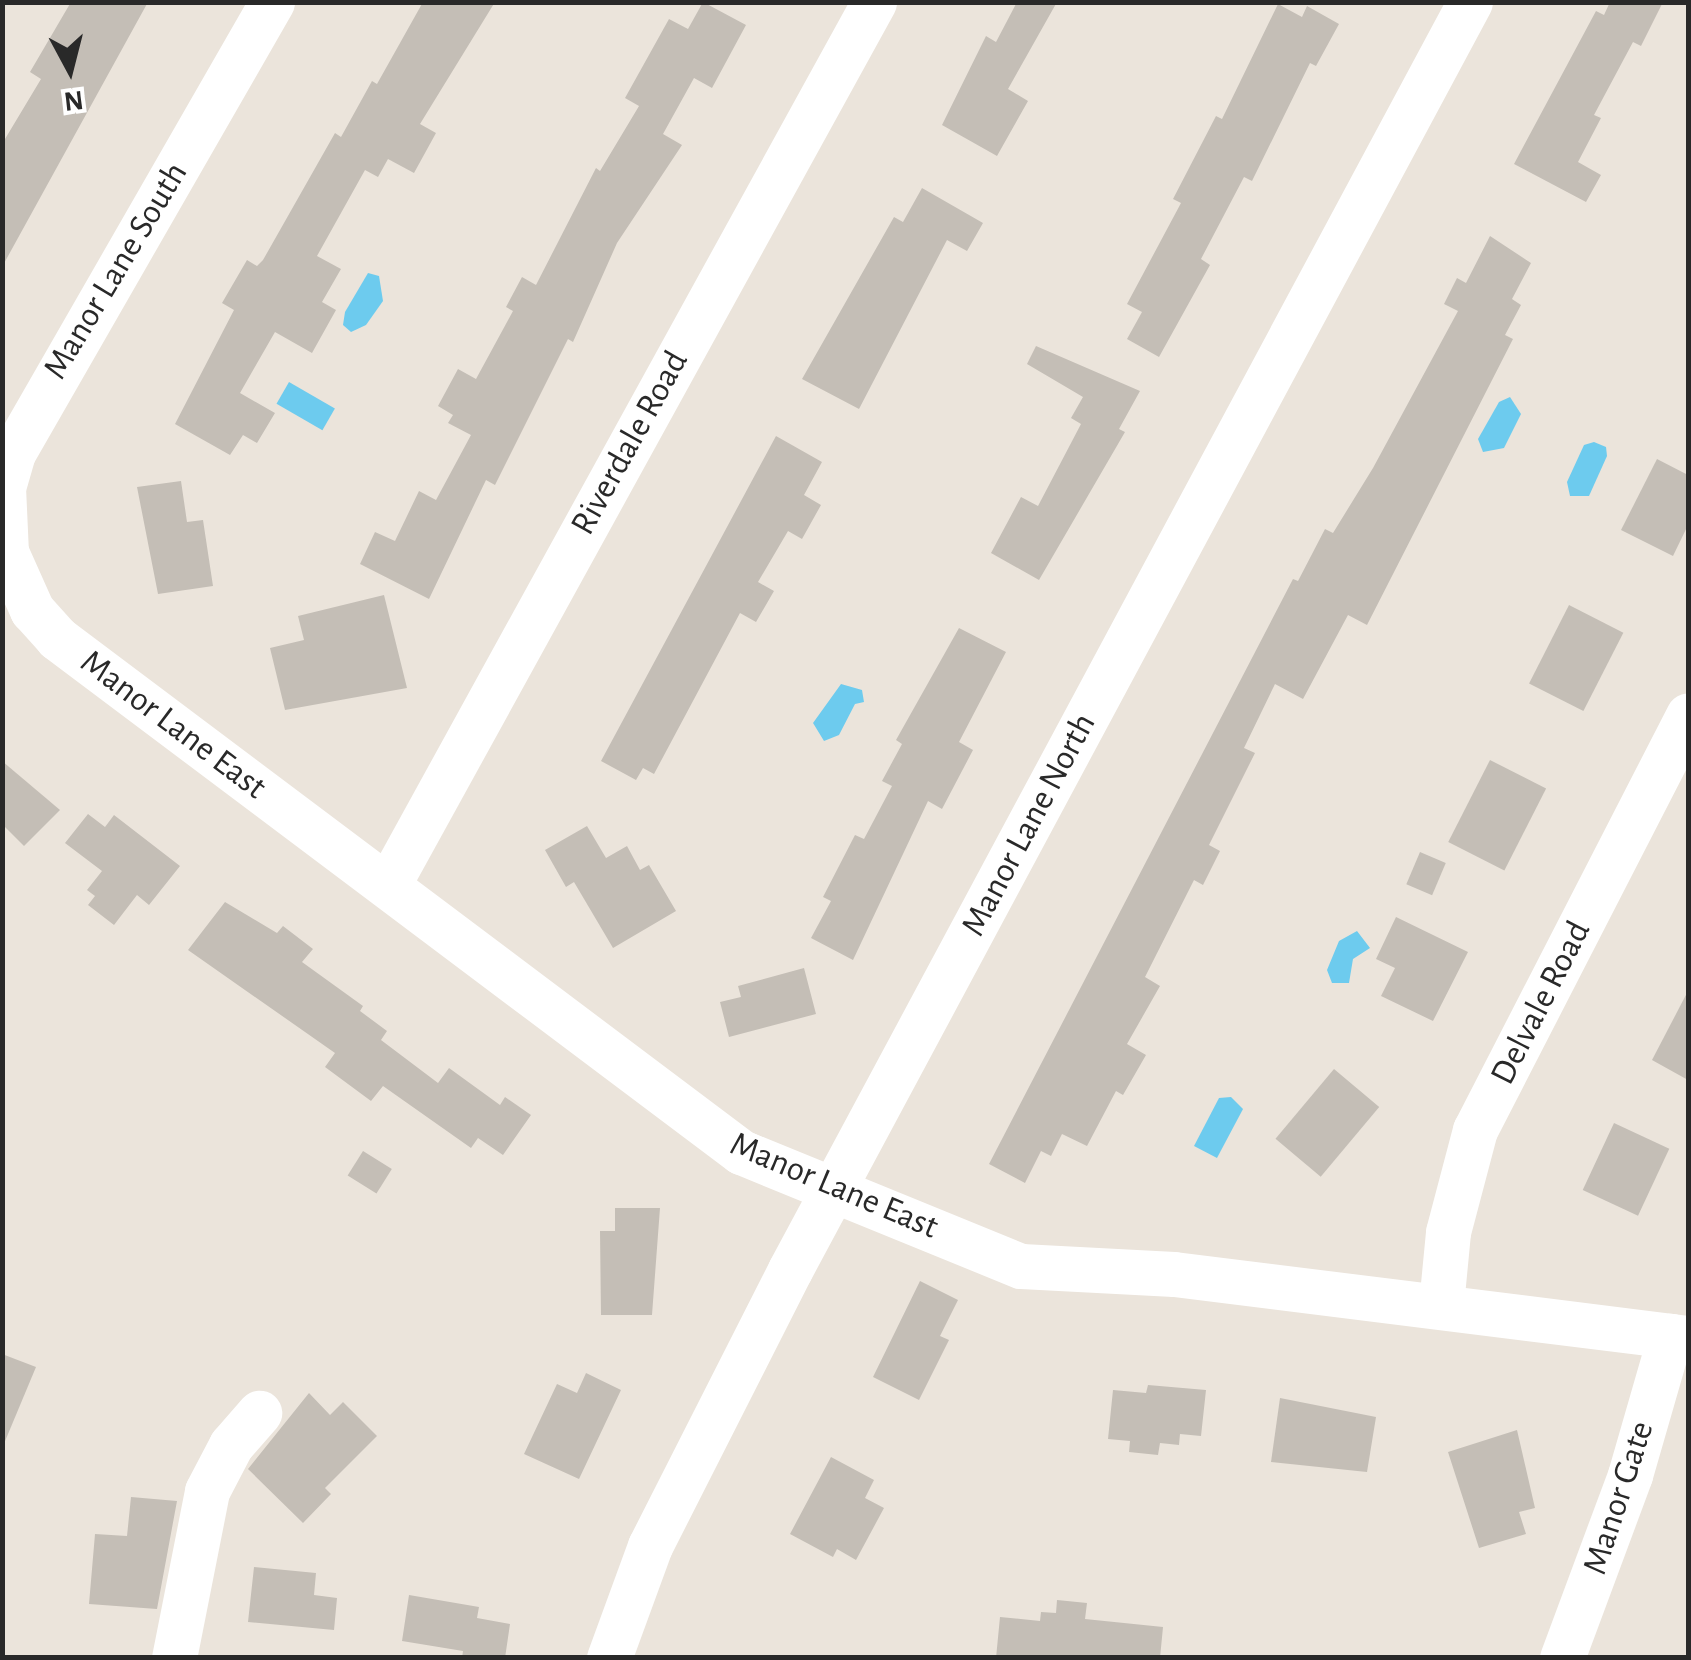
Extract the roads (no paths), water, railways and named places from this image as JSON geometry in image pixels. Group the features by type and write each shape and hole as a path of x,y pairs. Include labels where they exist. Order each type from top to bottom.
{"street":[{"name":"Manor Lane South","path":"6,552 3,486 13,452 272,2"},
{"name":"Riverdale Road","path":"388,885 874,2"},
{"name":"Manor Lane North","path":"609,1658 650,1546 833,1191 1470,2"},
{"name":"Manor Lane East","path":"6,552 32,610 57,638 742,1152 1021,1266 1174,1274 1679,1337"},
{"name":"Delvale Road","path":"1441,1305 1448,1232 1475,1130 1688,716"},
{"name":"Manor Gate","path":"1562,1658 1679,1337"},
{"path":"174,1658 206,1490 230,1445 259,1413"}],"water":[{"path":"368,273 379,276 383,301 366,325 351,332 343,325 345,312"},
{"path":"289,382 335,408 322,430 276,404"},
{"path":"1510,397 1521,414 1504,448 1483,452 1478,439 1499,402"},
{"path":"1594,442 1606,447 1607,456 1589,496 1570,496 1567,482 1584,445"},
{"path":"841,684 862,690 864,702 855,704 839,735 824,741 813,723"},
{"path":"1357,931 1370,948 1353,959 1349,983 1332,983 1327,970 1339,941"},
{"path":"1231,1097 1243,1109 1217,1158 1194,1146 1219,1098"}]}
